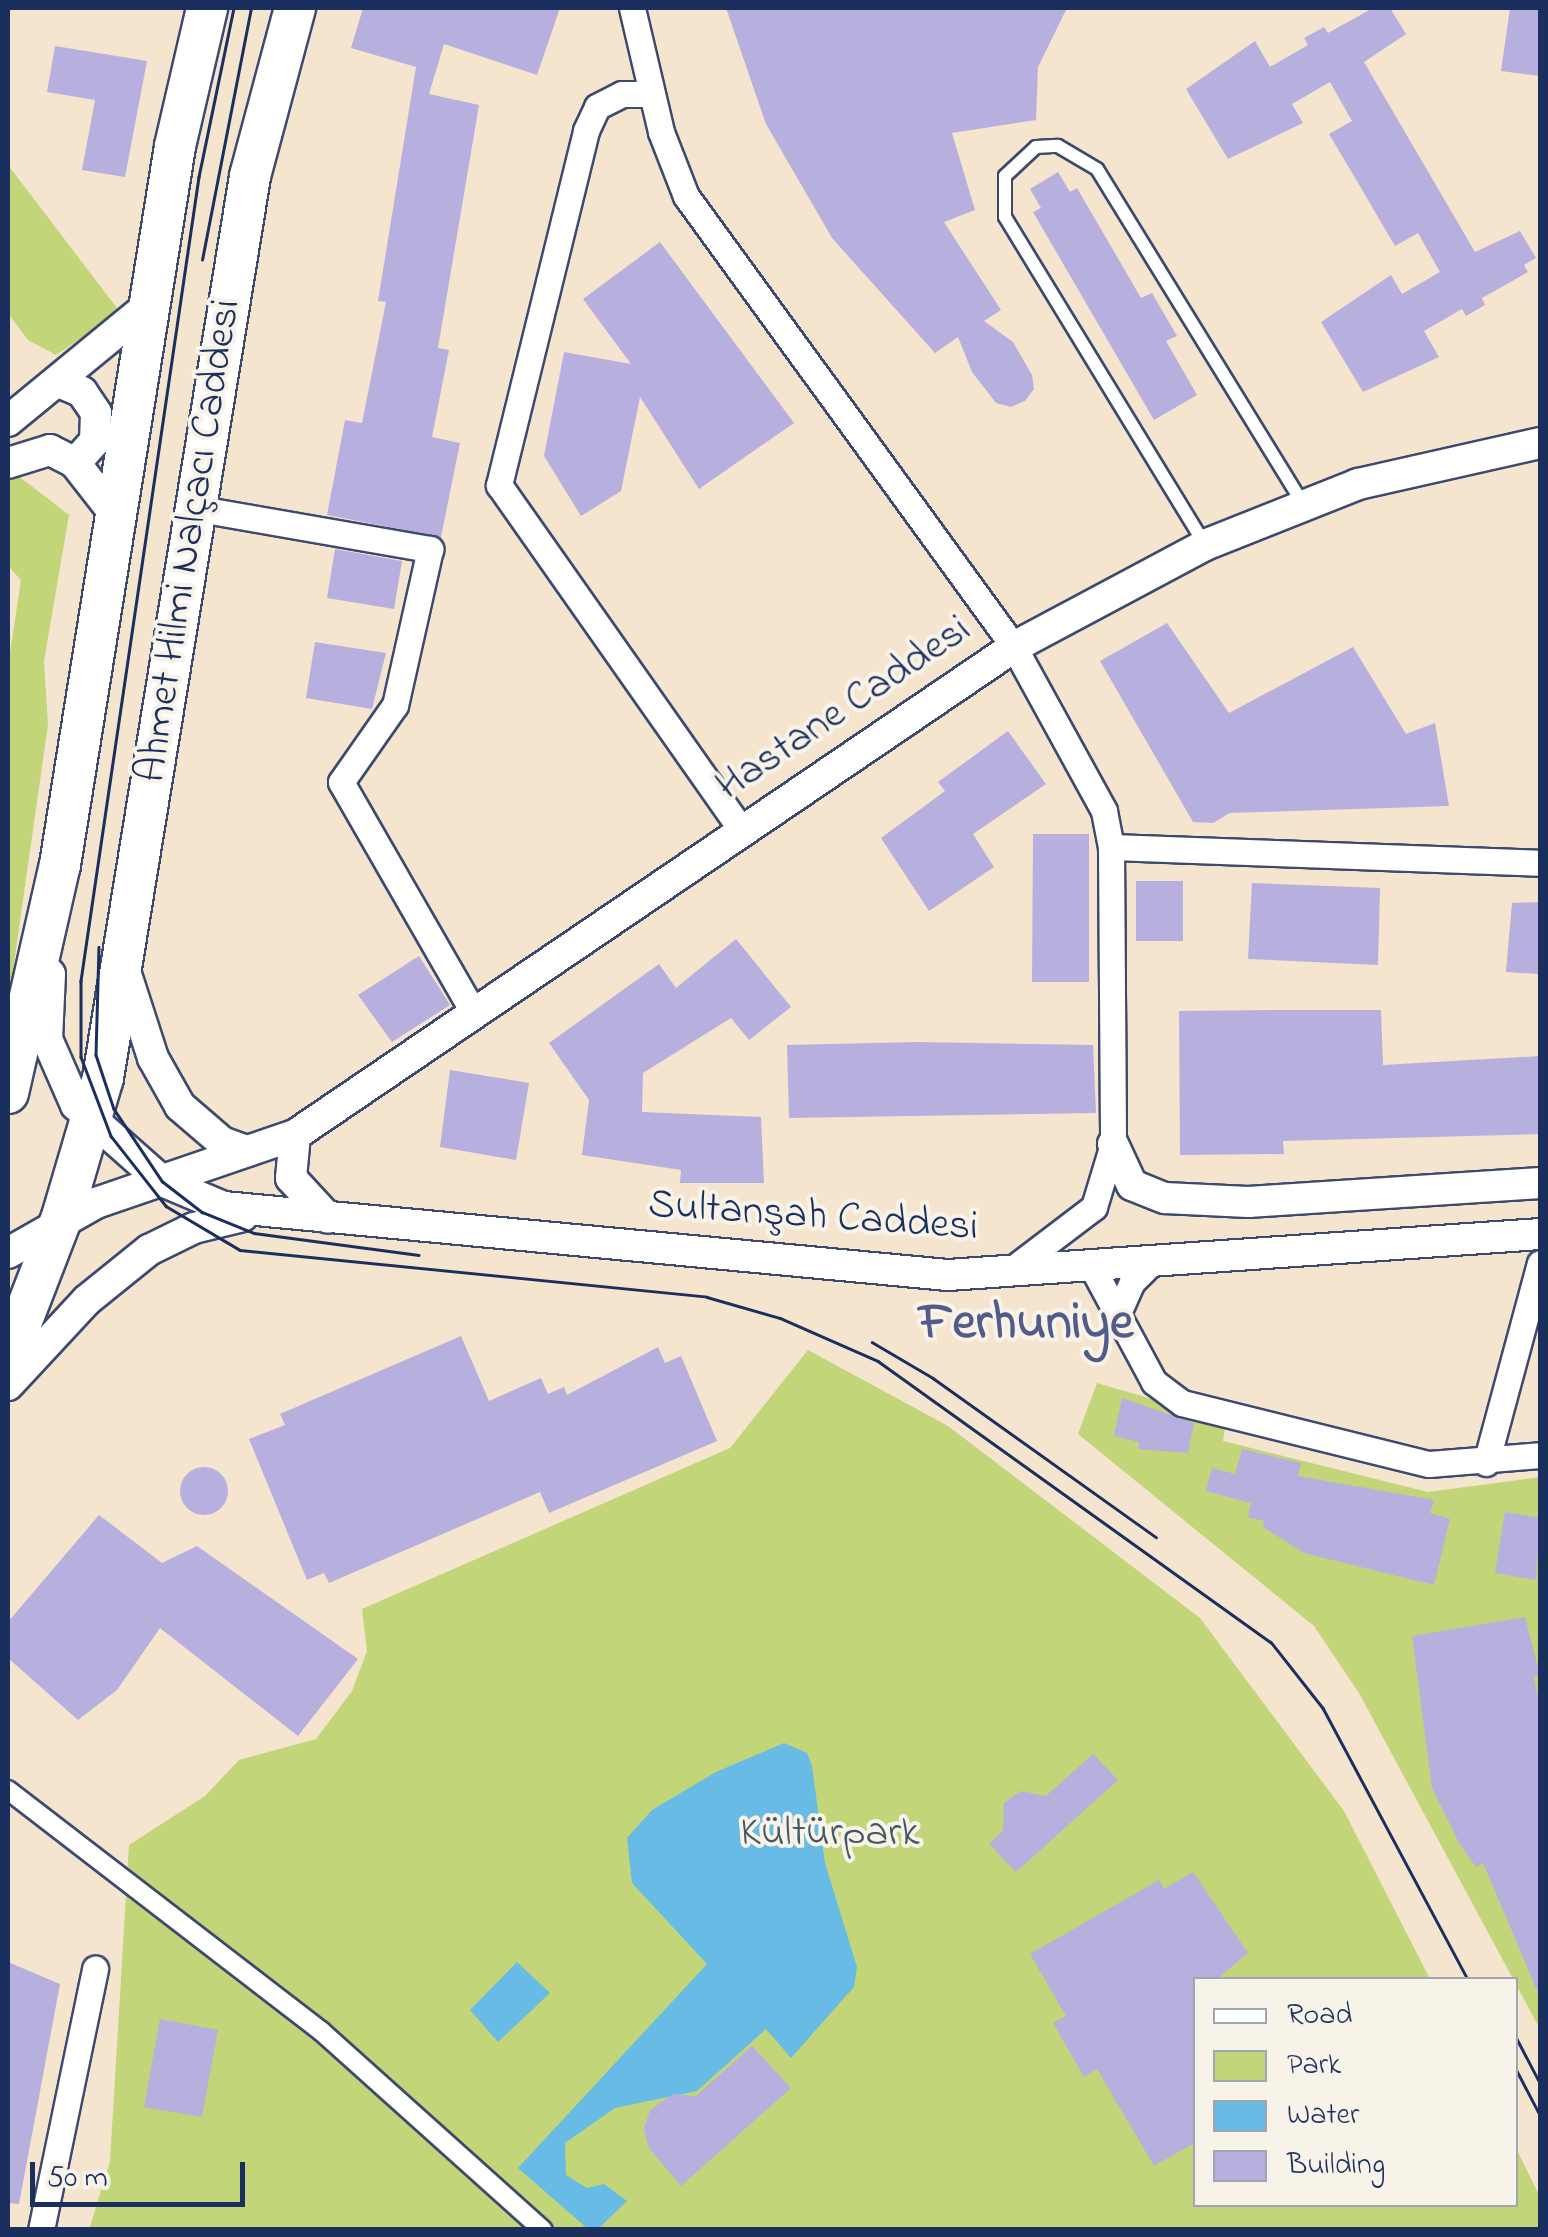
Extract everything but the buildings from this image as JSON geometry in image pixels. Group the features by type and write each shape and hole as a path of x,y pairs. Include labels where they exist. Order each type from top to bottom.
{"main road":[{"name":"Ahmet Hilmi Nalçacı Caddesi","path":"8,1093 60,866 175,146 207,8"},
{"name":"Ahmet Hilmi Nalçacı Caddesi","path":"8,1357 62,1218 103,1078 250,176 295,8"}],"street":[{"path":"632,8 672,165 706,227 1014,646 1104,811 1111,847 1113,1144 1094,1207 1011,1270"},
{"path":"651,94 622,94 597,107 586,132 500,485 740,828"},
{"path":"8,422 61,383 149,304"},
{"path":"61,383 82,392 96,412 94,441 75,464"},
{"name":"Hastane Caddesi","path":"8,1253 62,1218 295,1135 740,828 1014,646 1205,545 1303,504 1407,470 1540,443"},
{"path":"8,463 50,450 75,464 117,517"},
{"path":"194,508 430,548 395,705 342,782 473,1012"},
{"path":"1111,847 1540,862"},
{"path":"60,866 47,1039 61,1083 92,1123 162,1181 224,1208 261,1214"},
{"path":"123,960 152,1058 174,1096 200,1126 247,1151"},
{"path":"295,1135 291,1178 328,1218"},
{"path":"1113,1144 1132,1185 1165,1198 1248,1202 1540,1182"},
{"path":"8,1385 86,1300 149,1250 217,1220 261,1214"},
{"name":"Sultanşah Caddesi","path":"261,1214 888,1274 1152,1262 1540,1234"},
{"path":"1119,1311 1132,1282 1152,1262"},
{"path":"1486,1464 1540,1262"},
{"path":"1091,1265 1154,1382 1182,1403 1429,1464 1486,1464 1540,1455"},
{"path":"8,1790 321,2031 542,2230"},
{"path":"41,2230 95,1968"}],"lane":[{"path":"1205,545 1006,216 1005,176 1036,147 1058,146 1098,170 1303,504"}],"green space":[{"path":"8,165 120,312 56,355 28,340 8,313"},
{"path":"8,468 69,515 44,661 48,725 8,1005 8,666 21,580 8,566"},
{"name":"Kültürpark","path":"808,1350 948,1426 1200,1618 1344,1811 1429,1977 1193,1977 1193,2207 1518,2207 1518,2152 1540,2197 1540,2230 89,2230 110,2161 129,1845 205,1796 239,1760 316,1739 352,1691 367,1651 362,1609 730,1448"},
{"path":"1097,1383 1226,1421 1223,1441 1428,1492 1540,1477 1540,2029 1518,1988 1518,1977 1512,1977 1359,1693 1314,1626 1078,1434"}],"water":[{"path":"784,1743 807,1753 812,1766 825,1863 857,1967 854,1987 791,2058 766,2029 697,2091 615,2108 565,2143 566,2175 587,2188 604,2184 627,2201 598,2229 588,2229 518,2168 707,1964 632,1883 627,1838 652,1810 716,1772"},
{"path":"517,1962 550,1993 498,2042 470,2010"}],"tram line":[{"path":"234,8 199,177 81,981 81,1057 111,1136 166,1206 240,1250 707,1297 780,1318 878,1361 1271,1642 1323,1708 1466,1977"},
{"path":"202,260 251,8"},
{"path":"99,947 96,1055 114,1109 162,1181 202,1212 254,1233 419,1255"},
{"path":"872,1342 933,1378 1156,1537"},
{"path":"1518,2041 1540,2083"},
{"path":"1518,2073 1540,2115"}],"district":[{"name":"Ferhuniye","path":"1026,1325"}]}
